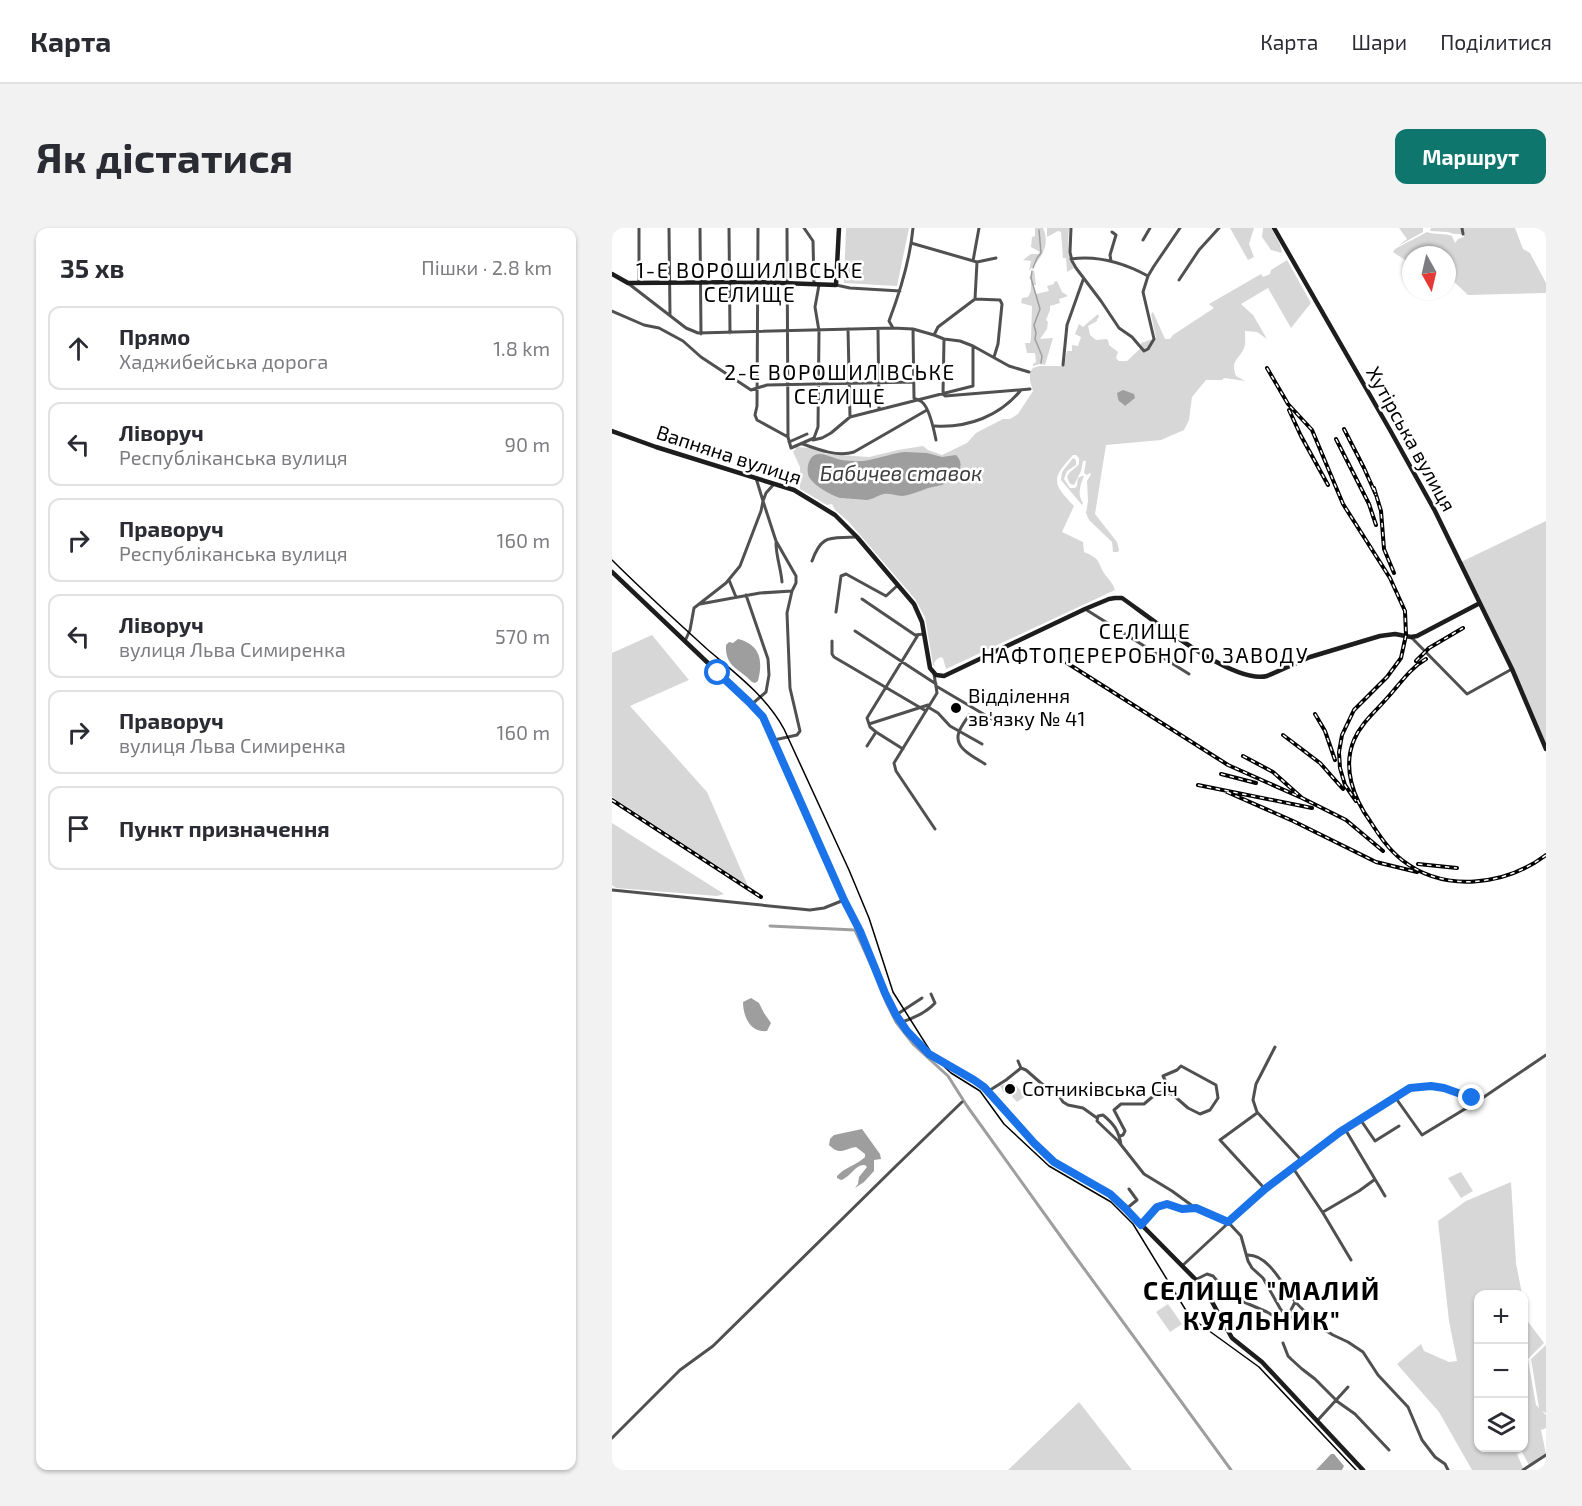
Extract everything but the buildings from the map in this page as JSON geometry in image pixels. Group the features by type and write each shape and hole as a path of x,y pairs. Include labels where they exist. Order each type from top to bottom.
{"street":[{"path":"639,228 639,283"},
{"path":"669,228 670,315"},
{"path":"700,228 701,334"},
{"path":"729,228 730,333"},
{"path":"758,228 758,406 755,415 756,418 789,440"},
{"path":"787,228 790,448 822,438 850,417 973,386 973,346"},
{"path":"804,228 813,241 817,284 815,307 819,331 818,427 811,440"},
{"path":"836,285 839,228"},
{"path":"884,328 889,321 900,291 913,228"},
{"path":"975,299 975,262 979,228"},
{"path":"1071,228 1071,258 1084,280 1119,328 1144,351 1154,339 1143,292 1148,276 1180,228"},
{"path":"1143,240 1150,228"},
{"path":"1179,280 1199,250 1220,228"},
{"name":"Хутірська вулиця","path":"1274,228 1435,511 1512,669 1546,749"},
{"path":"1462,228 1463,234"},
{"path":"1111,261 1110,255 1116,235 1112,232"},
{"path":"911,243 975,262 996,258"},
{"path":"1071,258 1085,257 1122,263 1148,276"},
{"path":"612,274 628,283 690,330 701,334 913,329 944,339 960,340 1009,366 1029,372"},
{"path":"1063,365 1067,325 1084,280"},
{"path":"628,283 788,282 900,291"},
{"path":"934,335 938,327 975,299 1000,300 1002,301 998,344 994,357"},
{"path":"612,311 644,325 659,328 682,341 701,357 752,390 767,385 914,382"},
{"path":"889,321 893,328"},
{"path":"878,329 879,409"},
{"path":"913,329 914,398 923,403 927,410 934,426 936,440"},
{"path":"848,330 850,417"},
{"path":"943,394 944,339"},
{"path":"943,394 948,396 1030,389"},
{"path":"934,426 979,421 1012,400 1021,390"},
{"path":"803,444 831,453 854,452 927,410"},
{"name":"Вапняна вулиця","path":"612,431 795,490 842,520 914,604 922,622 921,634 928,663 934,674"},
{"path":"789,440 807,434"},
{"path":"756,478 776,541 796,582 787,613 790,688 800,731 797,735 774,740"},
{"path":"685,640 690,630 693,610 729,580 740,566 766,493 775,484"},
{"path":"812,561 815,552 823,542 831,537 857,537"},
{"path":"776,541 776,554 782,582"},
{"path":"612,572 763,717 860,931 885,993 907,1031 929,1054 974,1080 1054,1162 1110,1194 1126,1209 1207,1294 1232,1338 1262,1362 1363,1470"},
{"path":"836,612 841,576 846,574 886,596 898,585"},
{"path":"729,580 736,597"},
{"path":"698,604 746,595 792,591"},
{"path":"746,595 768,659 769,675 766,692 752,704"},
{"path":"935,829 896,771 894,763 938,693 934,674 945,676 1085,609 1115,598 1122,598 1202,655 1257,677 1267,676 1310,657 1380,636 1395,634 1411,637 1423,634 1480,603"},
{"path":"862,599 915,635 921,634"},
{"path":"1085,609 1189,674"},
{"path":"855,632 1002,725"},
{"path":"903,748 870,727 867,718 921,634"},
{"path":"1411,637 1467,694 1512,669"},
{"path":"832,641 834,657 926,711"},
{"path":"869,724 929,706 950,726 982,744"},
{"path":"969,715 958,735 961,747 985,764"},
{"path":"867,746 876,732"},
{"path":"612,890 810,910 831,906 844,900"},
{"path":"901,1022 913,1018 932,1006 936,1002 931,994"},
{"path":"896,1015 922,998"},
{"path":"1275,1047 1256,1084 1253,1100 1257,1112 1302,1161"},
{"path":"1395,1097 1422,1135 1546,1055"},
{"path":"1018,1061 1021,1068 1042,1084 1056,1091 1063,1102 1083,1108 1097,1118 1097,1121 1121,1144 1144,1174 1196,1208 1228,1222 1241,1236 1248,1261 1263,1278 1281,1310 1288,1316 1312,1323 1363,1352 1378,1375 1408,1407 1422,1440 1448,1470"},
{"path":"1120,1136 1125,1131 1114,1110 1121,1104 1144,1104 1157,1093 1162,1092 1172,1094 1188,1108 1200,1114 1210,1110 1218,1098 1216,1085 1181,1066 1163,1076 1172,1094"},
{"path":"987,1092 1021,1068"},
{"path":"1182,1266 1265,1189 1345,1129 1410,1088 1431,1086 1444,1088 1478,1101"},
{"path":"612,1438 680,1370 713,1346 962,1102"},
{"path":"1257,1112 1220,1140 1265,1189"},
{"path":"1097,1118 1103,1115 1111,1122 1120,1136 1121,1144"},
{"path":"1360,1119 1375,1141 1399,1126"},
{"path":"1345,1129 1385,1196"},
{"path":"1293,1168 1323,1212 1351,1260"},
{"path":"1323,1212 1359,1191 1374,1179"},
{"path":"1126,1209 1137,1200 1130,1189"},
{"path":"1141,1225 1157,1207 1162,1205 1167,1204 1182,1209 1196,1208"},
{"path":"1247,1256 1255,1255 1276,1272 1295,1301 1312,1318 1312,1323"},
{"path":"1195,1280 1208,1274 1213,1276 1227,1292 1237,1299 1279,1319 1287,1319 1295,1301"},
{"path":"1283,1343 1288,1356 1365,1423 1389,1450"},
{"path":"1317,1420 1348,1387"},
{"path":"1523,1470 1546,1455"}],"shaded area":[{"path":"846,228 909,228 897,286 844,283"},
{"path":"1035,228 1043,228 1046,240 1041,256 1029,271 1031,261 1023,260 1031,254 1040,252 1031,247"},
{"path":"1047,228 1069,228 1069,254 1074,268 1067,272 1066,258 1063,258 1061,232 1058,231 1047,237"},
{"path":"1230,228 1254,228 1249,244 1254,257 1248,260"},
{"path":"1263,228 1271,228 1282,253 1271,250 1262,237"},
{"path":"1399,228 1423,228 1423,232 1398,246 1407,239"},
{"path":"1431,228 1461,228 1461,234 1430,231"},
{"path":"1463,228 1515,228 1523,249 1530,253 1546,283 1546,293 1468,295 1456,284 1456,246 1402,246 1402,258 1393,252 1395,249 1427,232 1452,236 1455,243 1464,237"},
{"path":"1287,260 1311,303 1291,328 1268,288 1241,304 1253,315 1267,339 1257,332 1245,331 1245,346 1236,360 1234,371 1236,376 1245,381 1224,378 1206,380 1192,397 1189,420 1184,430 1161,440 1106,445 1095,514 1117,542 1118,552 1113,552 1112,542 1089,520 1086,513 1087,481 1091,474 1084,473 1086,461 1083,461 1074,485 1070,484 1067,477 1079,464 1079,458 1073,455 1061,470 1057,481 1058,486 1074,506 1062,532 1083,542 1084,552 1097,560 1115,590 946,669 941,657 934,663 935,667 933,665 925,617 915,599 832,504 827,505 800,489 800,467 793,452 797,447 810,448 826,454 869,457 923,446 942,455 967,443 976,433 1018,414 1033,391 1030,372 1039,366 1064,366 1067,351 1072,351 1072,345 1078,346 1081,337 1075,334 1079,324 1083,327 1098,314 1097,321 1088,326 1090,335 1096,340 1108,340 1109,345 1118,352 1116,358 1119,361 1127,361 1141,348 1141,343 1156,338 1151,314 1153,312 1165,339 1170,339 1214,308 1209,304 1261,274 1263,277 1270,274 1271,270"},
{"path":"1034,270 1036,294 1049,291 1047,286 1057,281 1062,292 1068,296 1059,299 1060,303 1050,306 1046,320 1047,329 1040,339 1053,338 1045,365 1033,366 1036,362 1035,353 1027,353 1025,343 1030,343 1031,338 1032,306 1021,303 1022,298 1028,297 1031,291 1029,278"},
{"path":"1073,458 1076,460 1076,465 1067,471 1064,479 1070,488 1075,488 1078,478 1084,476 1080,490 1082,505 1061,480 1062,472"},
{"path":"1546,521 1546,747 1461,562"},
{"path":"652,635 689,680 630,706 707,792 748,886 612,797 612,653"},
{"path":"612,823 724,894 717,896 616,888 612,885"},
{"name":"Сотниківська Січ","path":"1012,1081 1026,1096 1017,1102 1008,1092 1004,1093 1000,1086"},
{"path":"1461,1172 1473,1191 1461,1198 1448,1178"},
{"path":"1511,1182 1516,1263 1521,1290 1474,1290 1474,1452 1522,1452 1517,1454 1523,1468 1521,1470 1472,1470 1439,1412 1397,1364 1421,1344 1424,1351 1449,1362 1457,1361 1449,1321 1438,1221 1466,1201"},
{"path":"1168,1304 1182,1324 1170,1332 1156,1312"},
{"path":"1528,1322 1544,1343 1528,1359"},
{"path":"1546,1345 1546,1413 1542,1411 1546,1415 1546,1428 1541,1430 1546,1454 1529,1465 1522,1452 1528,1452 1528,1359 1536,1405 1539,1408 1531,1359"},
{"path":"1079,1402 1132,1470 1008,1470"}],"water":[{"path":"1123,390 1134,394 1135,398 1125,406 1119,401 1117,393"},
{"name":"Бабичев ставок","path":"905,452 927,453 942,457 956,455 961,464 960,468 951,480 942,485 900,496 884,494 867,500 836,497 817,485 808,474 812,457 818,454 842,460 859,461"},
{"path":"738,639 752,645 758,655 760,674 755,683 734,667 728,659 726,645"},
{"path":"751,998 759,1003 771,1023 767,1031 756,1029 746,1018 743,1002"},
{"path":"862,1129 880,1154 881,1159 874,1160 874,1171 855,1188 859,1177 867,1167 865,1165 858,1166 841,1180 837,1176 862,1160 865,1154 856,1147 839,1151 829,1145 834,1135"},
{"path":"1331,1454 1334,1454 1344,1466 1342,1470 1316,1470"}],"waterway":[{"path":"1033,268 1041,253 1039,230"},
{"path":"1032,271 1031,278 1040,309 1034,325 1035,339 1042,356 1041,363"},
{"path":"770,926 855,930 896,1022 914,1045 948,1076 967,1106 1231,1470"}],"tram line":[{"path":"612,560 749,686 777,717 849,870 869,918 893,992 934,1057 951,1073 980,1091 1004,1124 1049,1166 1111,1202 1133,1224 1190,1317 1259,1367 1356,1470"}],"railway":[{"path":"1267,368 1288,404 1312,430 1343,504 1390,578 1405,611 1406,635 1401,658 1387,677 1354,710 1342,735 1339,752 1340,768 1345,785 1356,801"},
{"path":"1289,410 1328,485"},
{"path":"1344,429 1376,495"},
{"path":"1336,439 1369,504 1376,525"},
{"path":"1374,488 1381,511 1384,549 1394,573"},
{"path":"1416,661 1429,648 1463,628"},
{"path":"1426,659 1410,672 1369,717 1354,740 1349,761 1350,772 1355,793 1364,812 1384,842 1397,856 1419,871 1436,878 1474,882 1493,879 1512,874 1546,855"},
{"path":"1067,663 1228,765 1302,798"},
{"path":"1315,714 1325,731 1335,760"},
{"path":"1283,735 1320,763 1343,789"},
{"path":"1243,756 1273,772 1302,798 1346,820 1383,851"},
{"path":"1221,774 1256,783"},
{"path":"1198,785 1312,808"},
{"path":"1227,792 1293,821 1376,862 1417,872"},
{"path":"612,800 761,897"},
{"path":"1418,864 1457,868"}],"place":[{"name":"Відділення зв'язку № 41","path":"956,708"},
{"name":"Сотниківська Січ","path":"1010,1089"}],"district":[{"name":"1-Е ВОРОШИЛІВСЬКЕ СЕЛИЩЕ","path":"750,283"},
{"name":"2-Е ВОРОШИЛІВСЬКЕ СЕЛИЩЕ","path":"840,385"},
{"name":"СЕЛИЩЕ НАФТОПЕРЕРОБНОГО ЗАВОДУ","path":"1145,644"},
{"name":"СЕЛИЩЕ \"МАЛИЙ КУЯЛЬНИК\"","path":"1262,1306"}],"route":[{"path":"718,673 763,717 860,931 890,1004 907,1031 929,1054 984,1087 1046,1156 1110,1194 1141,1225 1157,1207 1167,1204 1182,1209 1196,1208 1228,1222 1265,1189 1340,1132 1410,1088 1422,1086 1444,1088 1472,1098"}]}
